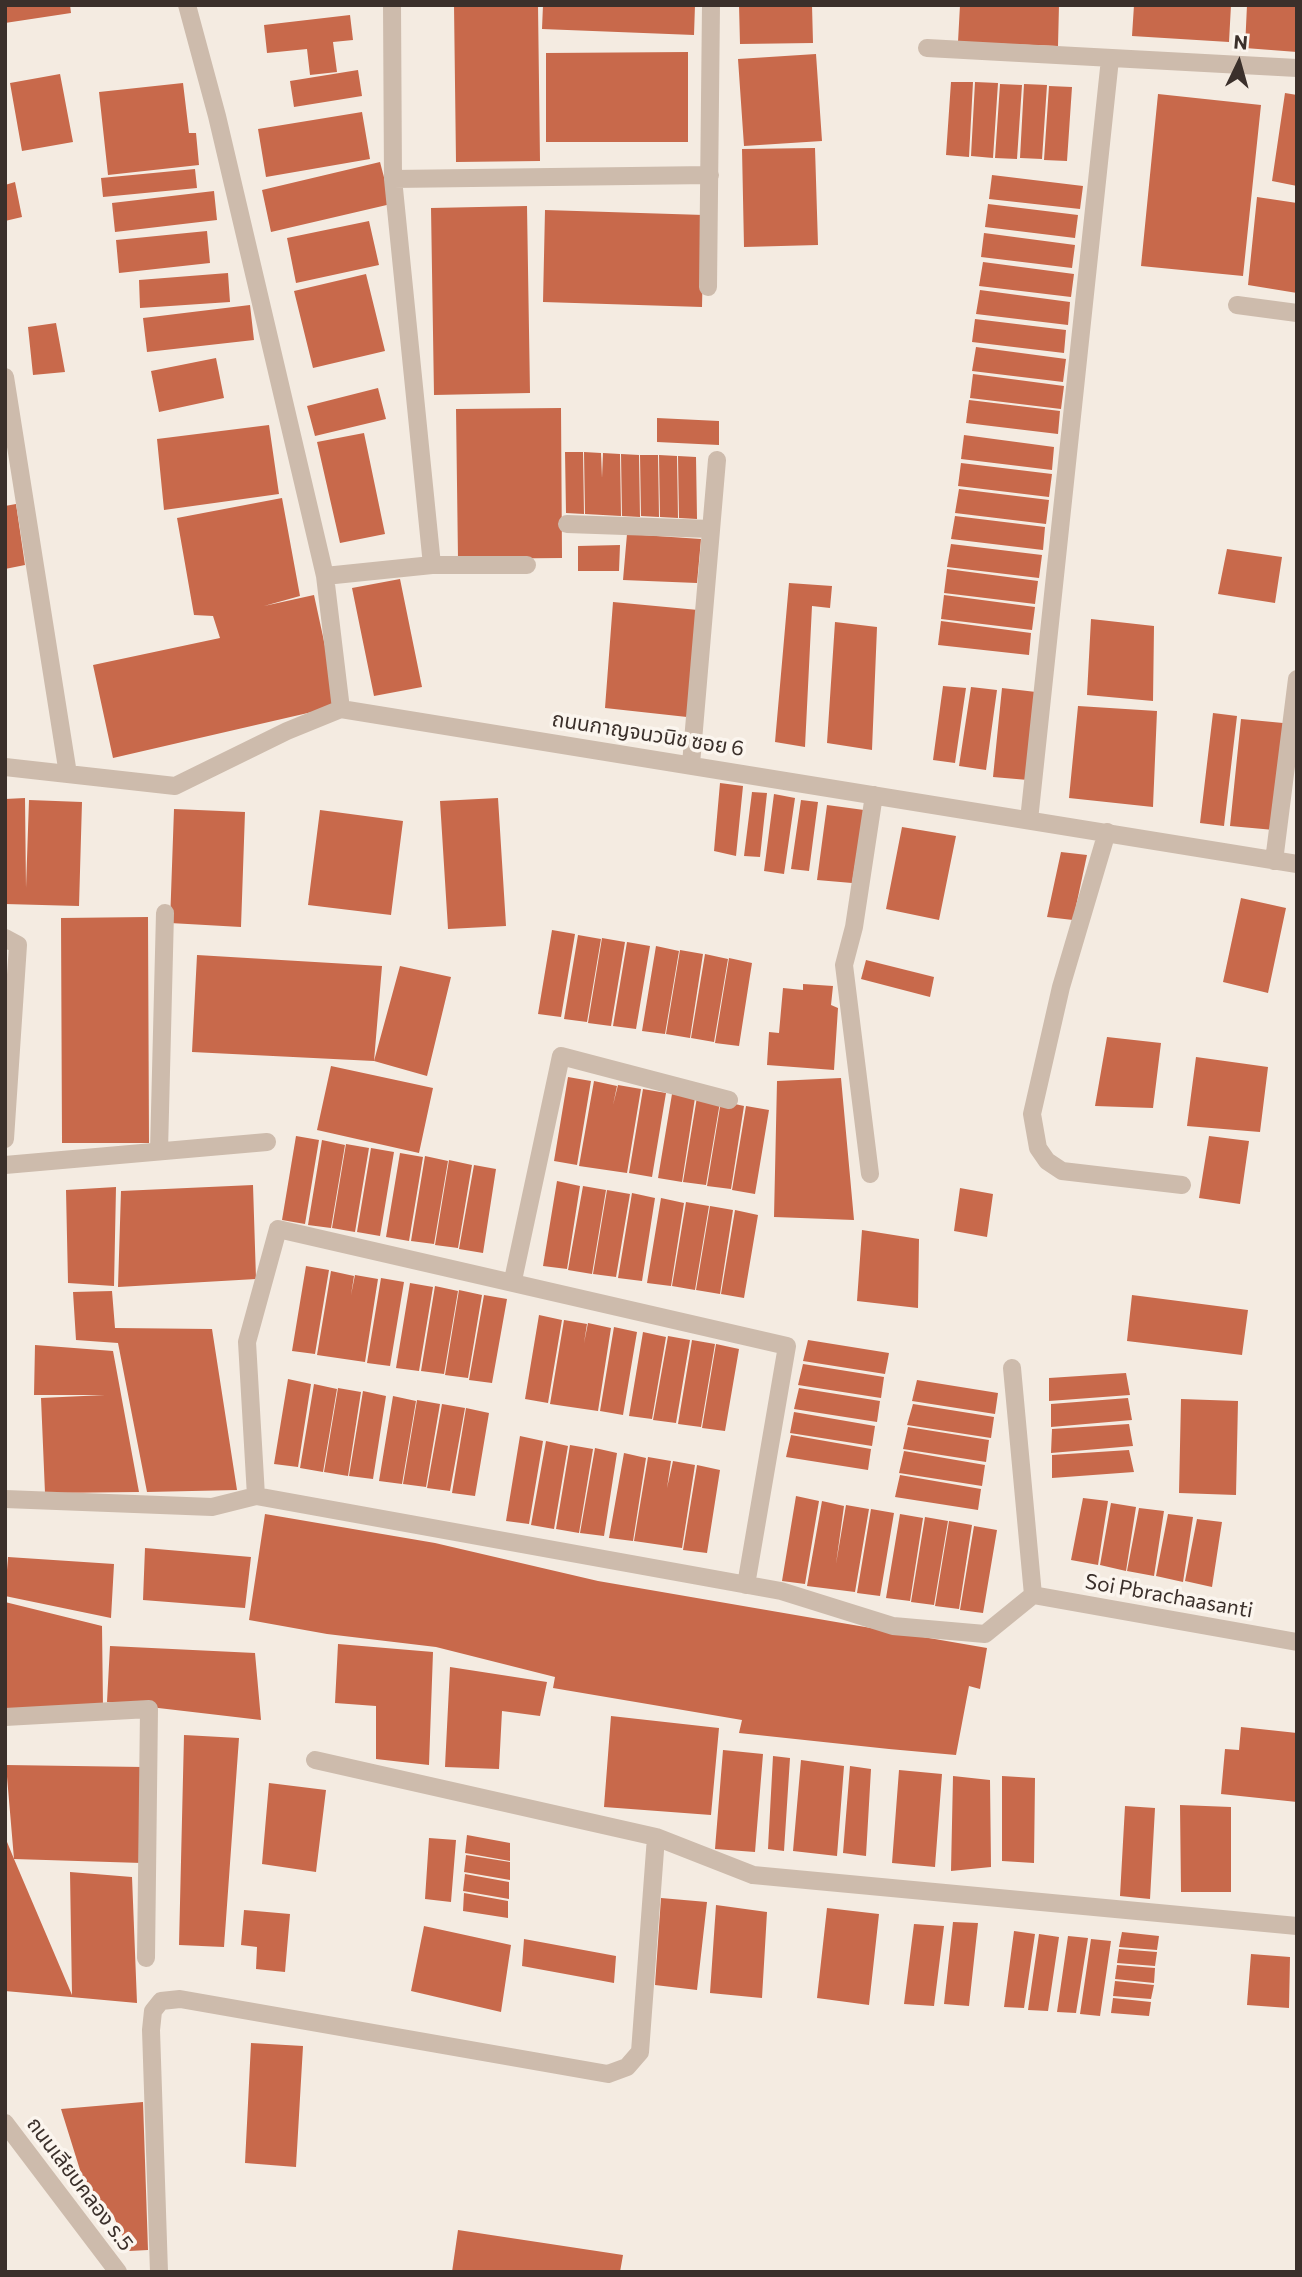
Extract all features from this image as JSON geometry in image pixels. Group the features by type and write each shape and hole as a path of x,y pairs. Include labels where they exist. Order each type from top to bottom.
{"street":[{"path":"5,767 174,786 287,731 341,709 325,576 217,116 187,5"},
{"path":"392,5 393,179 432,565"},
{"path":"708,287 711,5"},
{"path":"927,48 1297,68"},
{"path":"1030,820 1110,59"},
{"path":"393,179 710,174"},
{"path":"1237,305 1297,313"},
{"path":"5,377 68,774"},
{"path":"691,764 717,460"},
{"path":"567,524 711,529"},
{"path":"325,576 432,565 527,565"},
{"path":"1274,861 1297,678"},
{"name":"ถนนกาญจนวนิช ซอย 6","path":"341,709 1297,864"},
{"path":"870,1174 844,965 854,927 874,795"},
{"path":"1107,832 1061,987 1032,1114 1038,1148 1047,1161 1062,1171 1182,1185"},
{"path":"159,1151 165,913"},
{"path":"5,938 18,945 5,1139"},
{"path":"513,1280 561,1056 729,1100"},
{"path":"5,1165 267,1142"},
{"path":"257,1496 247,1342 278,1228 513,1280 787,1346 746,1585"},
{"path":"5,1499 212,1507 257,1496 781,1591 893,1626 985,1634 1033,1595 1012,1368"},
{"name":"Soi Pbrachaasanti","path":"1033,1595 1297,1642"},
{"path":"5,1717 149,1709 146,1958"},
{"path":"316,1760 656,1837 753,1875 1297,1926"},
{"path":"159,2272 151,2030 153,2011 161,2001 180,1999 608,2074 627,2067 640,2052 656,1837"},
{"name":"ถนนเลียบคลอง ร.5","path":"5,2123 118,2272"}],"building":[{"path":"5,5 70,5 71,13 5,23"},
{"path":"454,5 538,5 540,161 456,162"},
{"path":"543,5 695,5 694,35 542,29"},
{"path":"739,5 812,5 813,43 740,44"},
{"path":"960,5 1059,5 1058,46 958,42"},
{"path":"1134,5 1231,5 1229,42 1132,36"},
{"path":"1247,5 1297,5 1297,52 1245,48"},
{"path":"350,15 353,40 333,42 337,72 310,75 307,49 267,53 264,25"},
{"path":"688,52 688,142 546,142 546,53"},
{"path":"816,54 822,141 744,146 738,59"},
{"path":"358,70 362,96 294,107 290,81"},
{"path":"60,74 73,142 22,151 10,83"},
{"path":"951,82 973,82 969,157 946,155"},
{"path":"975,82 998,83 993,158 971,156"},
{"path":"183,83 189,133 196,133 199,165 108,175 99,92"},
{"path":"1000,84 1022,85 1017,159 995,158"},
{"path":"1024,84 1047,85 1042,159 1020,158"},
{"path":"1049,86 1072,87 1067,161 1044,160"},
{"path":"1285,93 1297,95 1297,186 1272,181"},
{"path":"1158,94 1261,105 1243,276 1141,266"},
{"path":"362,112 370,159 266,177 258,129"},
{"path":"815,148 818,245 744,247 742,149"},
{"path":"380,162 391,204 271,232 262,190"},
{"path":"195,169 197,188 103,197 101,178"},
{"path":"992,175 1083,186 1080,209 989,199"},
{"path":"15,182 22,217 5,221 5,185"},
{"path":"214,191 217,220 115,232 112,203"},
{"path":"1257,197 1297,203 1297,293 1248,285"},
{"path":"988,204 1078,215 1075,238 985,227"},
{"path":"527,206 530,393 434,395 431,208"},
{"path":"545,210 704,215 702,307 543,302"},
{"path":"369,221 379,265 296,283 287,238"},
{"path":"207,231 210,263 119,273 116,240"},
{"path":"984,233 1075,245 1072,268 981,257"},
{"path":"983,262 1074,274 1071,297 979,286"},
{"path":"228,273 230,302 140,308 139,280"},
{"path":"366,274 385,351 313,368 294,291"},
{"path":"980,290 1070,302 1068,325 976,314"},
{"path":"250,305 254,340 147,352 143,318"},
{"path":"975,319 1066,330 1064,353 972,342"},
{"path":"56,323 65,372 33,375 28,327"},
{"path":"976,347 1066,359 1063,382 972,371"},
{"path":"216,358 224,398 159,412 151,371"},
{"path":"973,374 1064,386 1061,409 970,398"},
{"path":"378,388 386,419 315,436 307,406"},
{"path":"969,400 1060,411 1058,434 966,423"},
{"path":"561,408 562,558 458,559 456,409"},
{"path":"657,418 719,421 719,445 657,442"},
{"path":"269,425 279,494 164,510 157,439"},
{"path":"364,433 385,534 340,543 317,442"},
{"path":"964,435 1054,447 1052,470 961,459"},
{"path":"565,452 583,452 584,514 566,513"},
{"path":"584,452 601,453 602,478 603,453 620,454 621,516 585,514"},
{"path":"621,454 639,455 640,517 622,516"},
{"path":"640,455 658,455 659,517 641,516"},
{"path":"659,455 677,456 678,518 660,517"},
{"path":"678,456 696,457 697,519 679,518"},
{"path":"961,463 1052,474 1049,497 958,486"},
{"path":"959,489 1049,500 1046,524 955,513"},
{"path":"282,498 300,596 264,606 314,595 338,706 113,758 93,665 220,638 213,616 194,615 177,518"},
{"path":"16,504 25,565 5,569 5,506"},
{"path":"955,516 1045,527 1043,550 951,539"},
{"path":"627,534 701,539 697,583 623,580"},
{"path":"951,544 1042,555 1039,578 947,567"},
{"path":"620,545 619,571 578,571 578,546"},
{"path":"1227,549 1282,557 1275,603 1218,594"},
{"path":"947,569 1038,581 1035,604 944,593"},
{"path":"400,579 422,687 374,696 352,588"},
{"path":"789,583 832,586 830,608 812,606 805,747 775,742"},
{"path":"944,595 1035,607 1032,630 941,619"},
{"path":"613,602 698,610 687,717 605,708"},
{"path":"1091,619 1154,626 1153,701 1087,695"},
{"path":"941,621 1031,633 1029,655 938,645"},
{"path":"835,622 877,627 872,750 827,743"},
{"path":"943,686 966,688 955,763 933,760"},
{"path":"971,687 997,690 986,770 959,766"},
{"path":"1002,688 1036,692 1028,780 993,777"},
{"path":"1078,706 1157,711 1153,807 1069,798"},
{"path":"1213,713 1237,716 1224,826 1200,823"},
{"path":"1241,719 1283,723 1274,830 1230,826"},
{"path":"720,783 743,786 736,856 714,851"},
{"path":"752,792 767,793 760,857 744,856"},
{"path":"774,794 795,798 784,874 764,871"},
{"path":"25,798 26,888 29,800 82,802 79,906 5,904 5,799"},
{"path":"498,798 506,926 448,929 440,801"},
{"path":"801,800 818,802 809,871 791,869"},
{"path":"827,805 864,810 852,883 817,880"},
{"path":"174,809 245,812 241,927 170,923"},
{"path":"320,810 403,821 391,915 308,905"},
{"path":"902,827 956,836 939,920 886,909"},
{"path":"1061,852 1087,855 1073,920 1047,917"},
{"path":"1241,898 1286,908 1268,993 1223,982"},
{"path":"148,917 149,1143 62,1143 61,918"},
{"path":"552,930 575,934 561,1017 538,1014"},
{"path":"578,935 601,939 587,1022 564,1019"},
{"path":"602,938 625,942 611,1026 588,1023"},
{"path":"627,942 650,946 636,1029 613,1026"},
{"path":"656,946 679,951 665,1034 642,1031"},
{"path":"680,950 703,954 690,1038 666,1034"},
{"path":"705,954 728,959 714,1042 691,1038"},
{"path":"197,955 382,966 374,1061 192,1052"},
{"path":"729,958 752,963 739,1046 715,1043"},
{"path":"866,960 934,977 930,997 861,979"},
{"path":"400,966 451,977 427,1076 374,1061"},
{"path":"803,984 833,986 831,1005 838,1008 834,1070 767,1065 769,1032 779,1033 783,988 803,990"},
{"path":"1107,1037 1161,1043 1153,1108 1095,1106"},
{"path":"1196,1057 1268,1067 1260,1132 1187,1126"},
{"path":"331,1066 433,1088 419,1153 317,1130"},
{"path":"568,1077 591,1081 577,1165 554,1161"},
{"path":"841,1078 854,1220 774,1217 777,1081"},
{"path":"594,1081 617,1086 613,1105 618,1085 641,1089 627,1173 579,1166"},
{"path":"643,1089 666,1093 652,1177 629,1173"},
{"path":"672,1094 695,1098 682,1182 658,1178"},
{"path":"697,1097 720,1102 706,1185 683,1182"},
{"path":"721,1101 744,1106 731,1189 707,1186"},
{"path":"746,1106 769,1110 755,1194 732,1190"},
{"path":"296,1136 319,1140 305,1224 282,1220"},
{"path":"1209,1136 1249,1141 1240,1204 1199,1198"},
{"path":"322,1140 345,1145 331,1228 308,1225"},
{"path":"346,1144 369,1148 355,1232 332,1228"},
{"path":"371,1148 394,1152 380,1236 357,1232"},
{"path":"400,1153 423,1157 409,1241 386,1237"},
{"path":"425,1156 448,1161 434,1244 411,1241"},
{"path":"449,1160 472,1165 458,1248 435,1245"},
{"path":"474,1165 496,1169 483,1253 459,1249"},
{"path":"557,1181 580,1186 567,1269 543,1266"},
{"path":"253,1185 256,1279 118,1287 121,1191"},
{"path":"583,1186 606,1190 592,1274 568,1270"},
{"path":"116,1187 114,1286 68,1283 66,1190"},
{"path":"960,1188 993,1194 987,1237 954,1231"},
{"path":"607,1190 630,1194 616,1277 593,1274"},
{"path":"632,1193 655,1198 642,1281 618,1278"},
{"path":"661,1198 684,1203 671,1286 647,1283"},
{"path":"686,1202 709,1206 695,1290 672,1286"},
{"path":"710,1206 733,1210 720,1294 696,1290"},
{"path":"735,1210 758,1215 744,1298 721,1294"},
{"path":"862,1230 919,1239 918,1308 857,1301"},
{"path":"306,1266 329,1270 315,1354 292,1351"},
{"path":"331,1271 354,1276 351,1295 355,1275 378,1279 365,1362 317,1355"},
{"path":"381,1278 404,1282 390,1366 367,1363"},
{"path":"410,1283 433,1287 419,1371 396,1368"},
{"path":"435,1286 458,1291 444,1374 421,1371"},
{"path":"459,1290 482,1295 468,1378 445,1375"},
{"path":"112,1291 115,1328 212,1329 237,1490 147,1492 118,1343 76,1340 73,1292"},
{"path":"484,1295 507,1299 492,1383 469,1380"},
{"path":"1132,1295 1248,1310 1242,1355 1127,1341"},
{"path":"539,1315 562,1320 548,1403 525,1399"},
{"path":"564,1320 587,1324 584,1343 588,1323 611,1328 598,1411 550,1404"},
{"path":"614,1327 637,1332 623,1415 600,1411"},
{"path":"643,1332 666,1337 652,1419 629,1416"},
{"path":"668,1336 690,1340 676,1423 653,1420"},
{"path":"692,1340 715,1344 701,1427 678,1424"},
{"path":"808,1340 889,1353 885,1374 803,1361"},
{"path":"716,1344 739,1349 725,1431 702,1428"},
{"path":"35,1345 113,1351 139,1492 45,1493 41,1398 105,1395 34,1395"},
{"path":"803,1364 884,1377 881,1398 798,1385"},
{"path":"1126,1373 1130,1395 1049,1401 1049,1378"},
{"path":"288,1379 311,1384 298,1467 274,1464"},
{"path":"917,1380 998,1393 995,1414 912,1401"},
{"path":"314,1384 337,1389 323,1472 300,1468"},
{"path":"338,1388 361,1392 348,1476 324,1472"},
{"path":"799,1388 880,1401 877,1422 794,1409"},
{"path":"363,1391 386,1396 373,1479 349,1476"},
{"path":"393,1396 416,1401 402,1484 379,1481"},
{"path":"1128,1398 1132,1420 1051,1427 1051,1404"},
{"path":"1181,1399 1238,1401 1236,1495 1179,1493"},
{"path":"417,1400 440,1404 426,1487 403,1484"},
{"path":"442,1404 465,1408 450,1491 427,1488"},
{"path":"913,1404 994,1417 991,1438 907,1425"},
{"path":"466,1408 489,1413 475,1496 452,1493"},
{"path":"794,1412 875,1426 872,1446 790,1433"},
{"path":"1129,1424 1133,1446 1051,1453 1052,1429"},
{"path":"908,1427 989,1440 986,1462 903,1449"},
{"path":"791,1435 871,1449 868,1470 786,1457"},
{"path":"520,1436 543,1441 529,1524 506,1521"},
{"path":"546,1441 568,1446 554,1529 531,1525"},
{"path":"570,1445 593,1449 579,1533 556,1529"},
{"path":"595,1448 617,1453 604,1536 580,1533"},
{"path":"1129,1450 1134,1472 1052,1478 1052,1455"},
{"path":"904,1451 985,1465 982,1486 899,1473"},
{"path":"624,1453 646,1458 633,1541 609,1538"},
{"path":"648,1457 671,1461 667,1488 673,1461 695,1465 682,1548 634,1541"},
{"path":"697,1465 720,1470 707,1553 683,1550"},
{"path":"900,1475 981,1489 978,1510 895,1497"},
{"path":"796,1496 819,1501 805,1584 782,1581"},
{"path":"1083,1498 1108,1501 1098,1565 1071,1560"},
{"path":"822,1501 844,1506 836,1564 846,1505 869,1509 855,1592 807,1586"},
{"path":"1111,1503 1136,1507 1126,1571 1100,1565"},
{"path":"1139,1508 1164,1511 1154,1576 1127,1571"},
{"path":"871,1509 894,1513 880,1596 857,1593"},
{"path":"265,1514 435,1543 598,1581 987,1648 980,1689 969,1686 956,1755 889,1749 739,1733 742,1720 553,1688 555,1677 436,1647 327,1634 249,1620"},
{"path":"900,1514 923,1518 910,1601 886,1598"},
{"path":"1168,1514 1193,1517 1183,1582 1156,1576"},
{"path":"925,1517 948,1521 934,1605 911,1602"},
{"path":"1197,1519 1222,1522 1212,1587 1185,1581"},
{"path":"949,1521 972,1525 959,1609 935,1606"},
{"path":"974,1526 997,1530 983,1613 960,1610"},
{"path":"145,1548 251,1557 245,1608 143,1600"},
{"path":"8,1557 114,1564 111,1618 5,1596"},
{"path":"5,1602 102,1626 103,1708 5,1713"},
{"path":"338,1644 433,1652 429,1765 376,1759 376,1706 335,1703"},
{"path":"110,1646 255,1653 261,1720 107,1702"},
{"path":"450,1667 547,1682 540,1716 502,1711 499,1769 445,1767"},
{"path":"611,1716 719,1728 711,1815 604,1807"},
{"path":"1241,1727 1297,1733 1297,1802 1221,1794 1225,1749 1239,1750"},
{"path":"184,1735 239,1738 224,1947 179,1945"},
{"path":"723,1750 763,1754 755,1852 715,1849"},
{"path":"773,1756 790,1758 784,1851 768,1849"},
{"path":"801,1760 844,1766 837,1856 793,1851"},
{"path":"6,1765 143,1767 142,1863 14,1859"},
{"path":"850,1766 871,1769 866,1856 843,1853"},
{"path":"899,1770 942,1774 935,1867 892,1863"},
{"path":"953,1776 990,1780 991,1867 951,1871"},
{"path":"1002,1776 1035,1778 1034,1863 1002,1861"},
{"path":"269,1783 326,1790 316,1872 262,1864"},
{"path":"1180,1805 1231,1807 1231,1892 1181,1892"},
{"path":"1125,1806 1155,1808 1150,1899 1120,1896"},
{"path":"467,1835 510,1843 510,1861 465,1853"},
{"path":"5,1837 72,1995 70,1872 132,1877 137,2003 5,1991"},
{"path":"429,1838 456,1840 451,1902 425,1899"},
{"path":"466,1855 510,1862 510,1880 464,1872"},
{"path":"465,1874 509,1882 509,1899 463,1891"},
{"path":"464,1893 508,1901 508,1918 463,1911"},
{"path":"661,1898 707,1902 697,1990 655,1985"},
{"path":"716,1905 767,1912 762,1998 710,1993"},
{"path":"827,1908 879,1914 869,2005 817,1998"},
{"path":"244,1910 290,1914 285,1972 256,1969 257,1947 241,1945"},
{"path":"953,1922 978,1923 969,2006 944,2004"},
{"path":"914,1924 944,1926 934,2006 904,2004"},
{"path":"424,1926 511,1945 501,2012 411,1991"},
{"path":"1014,1931 1035,1934 1024,2008 1004,2007"},
{"path":"1122,1932 1159,1936 1157,1950 1119,1947"},
{"path":"1039,1934 1059,1937 1048,2011 1028,2010"},
{"path":"1068,1936 1088,1938 1076,2013 1057,2012"},
{"path":"524,1939 616,1956 614,1983 522,1966"},
{"path":"1091,1939 1111,1941 1100,2016 1080,2014"},
{"path":"1119,1949 1157,1952 1155,1966 1117,1963"},
{"path":"1251,1954 1290,1957 1289,2008 1247,2005"},
{"path":"1117,1965 1155,1968 1154,1983 1115,1979"},
{"path":"1115,1981 1154,1985 1151,1999 1113,1996"},
{"path":"1113,1998 1151,2002 1149,2016 1111,2013"},
{"path":"251,2043 303,2046 296,2167 245,2163"},
{"path":"143,2102 148,2250 129,2251 114,2217 95,2218 61,2109"},
{"path":"458,2230 623,2255 620,2272 452,2272"}]}
